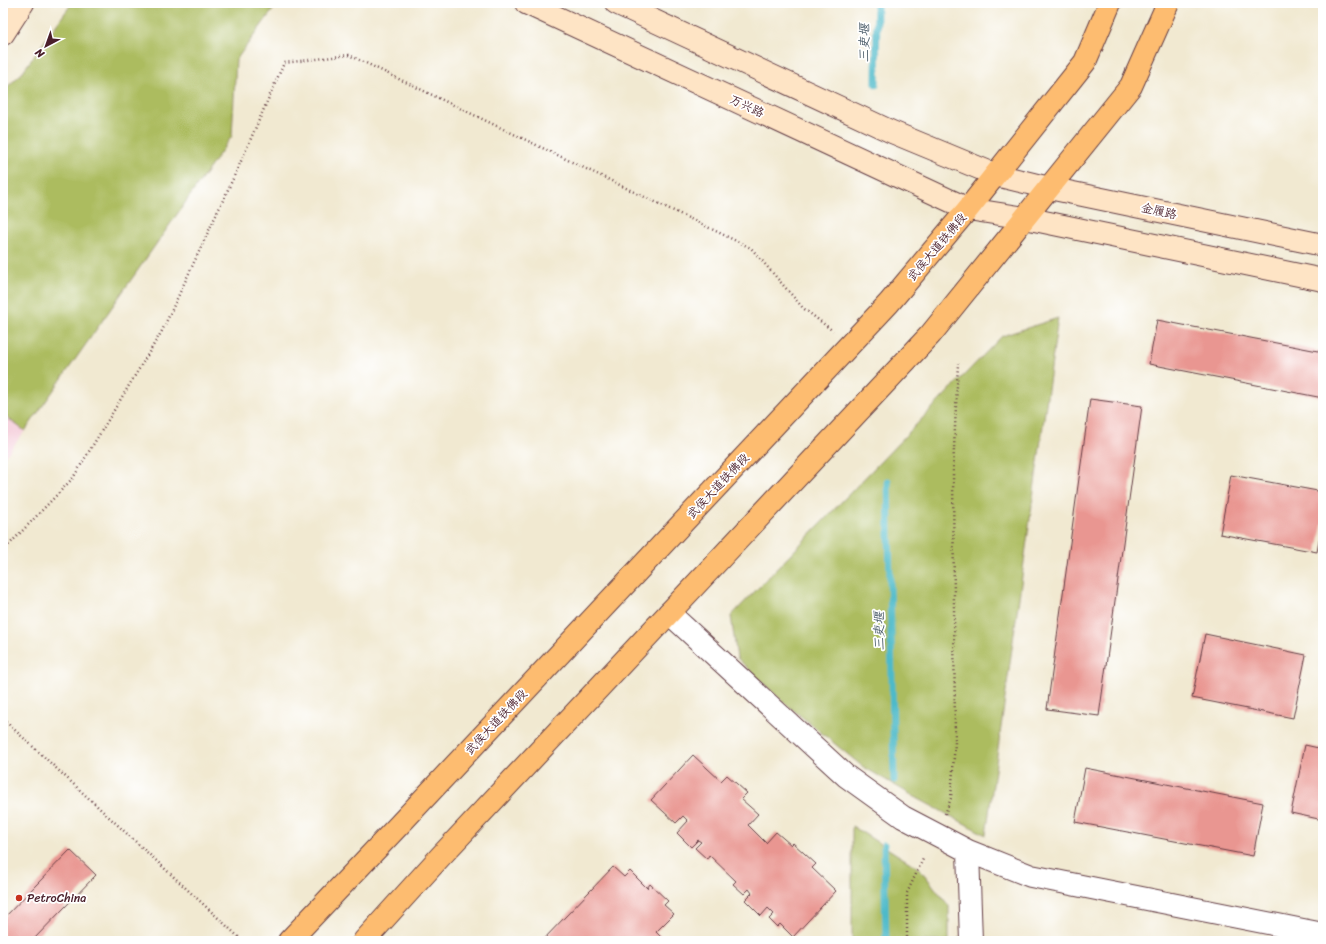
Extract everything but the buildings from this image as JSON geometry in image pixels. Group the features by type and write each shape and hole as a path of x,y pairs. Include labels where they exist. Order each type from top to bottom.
{"main road":[{"path":"3,34 23,3"},
{"name":"万兴路","path":"526,3 968,209 1025,218"},
{"name":"金履路","path":"616,3 892,132 996,175 1049,188 1323,246"},
{"name":"武侯大道铁佛段","path":"289,941 889,303 996,175 1085,62 1110,3"},
{"path":"364,941 440,857 931,334 1131,86 1168,3"},
{"path":"1025,218 1323,280"}],"street":[{"path":"669,613 846,776 903,818 968,851 1031,876 1323,934"},
{"path":"968,851 971,941"}],"path":[{"path":"3,550 73,478 162,331 238,168 284,63 349,55 751,248 803,308 851,344"},
{"path":"944,817 951,798 955,742 953,470 958,363"},
{"path":"3,719 243,941"},
{"path":"907,941 907,893 924,857"}],"shaded area":[{"path":"3,412 25,431 3,459"}],"green space":[{"path":"72,3 278,3 236,60 232,136 25,431 3,415 3,91 21,74"},
{"path":"1058,318 986,835 915,797 862,766 781,700 737,658 731,616 1002,336"},
{"path":"852,826 920,869 949,906 949,941 852,941"}],"waterway":[{"name":"三吏堰","path":"876,84 877,3"},
{"name":"三吏堰","path":"888,481 894,780"},
{"name":"三吏堰","path":"884,845 886,941"}],"place":[{"name":"PetroChina","path":"19,898"}]}
